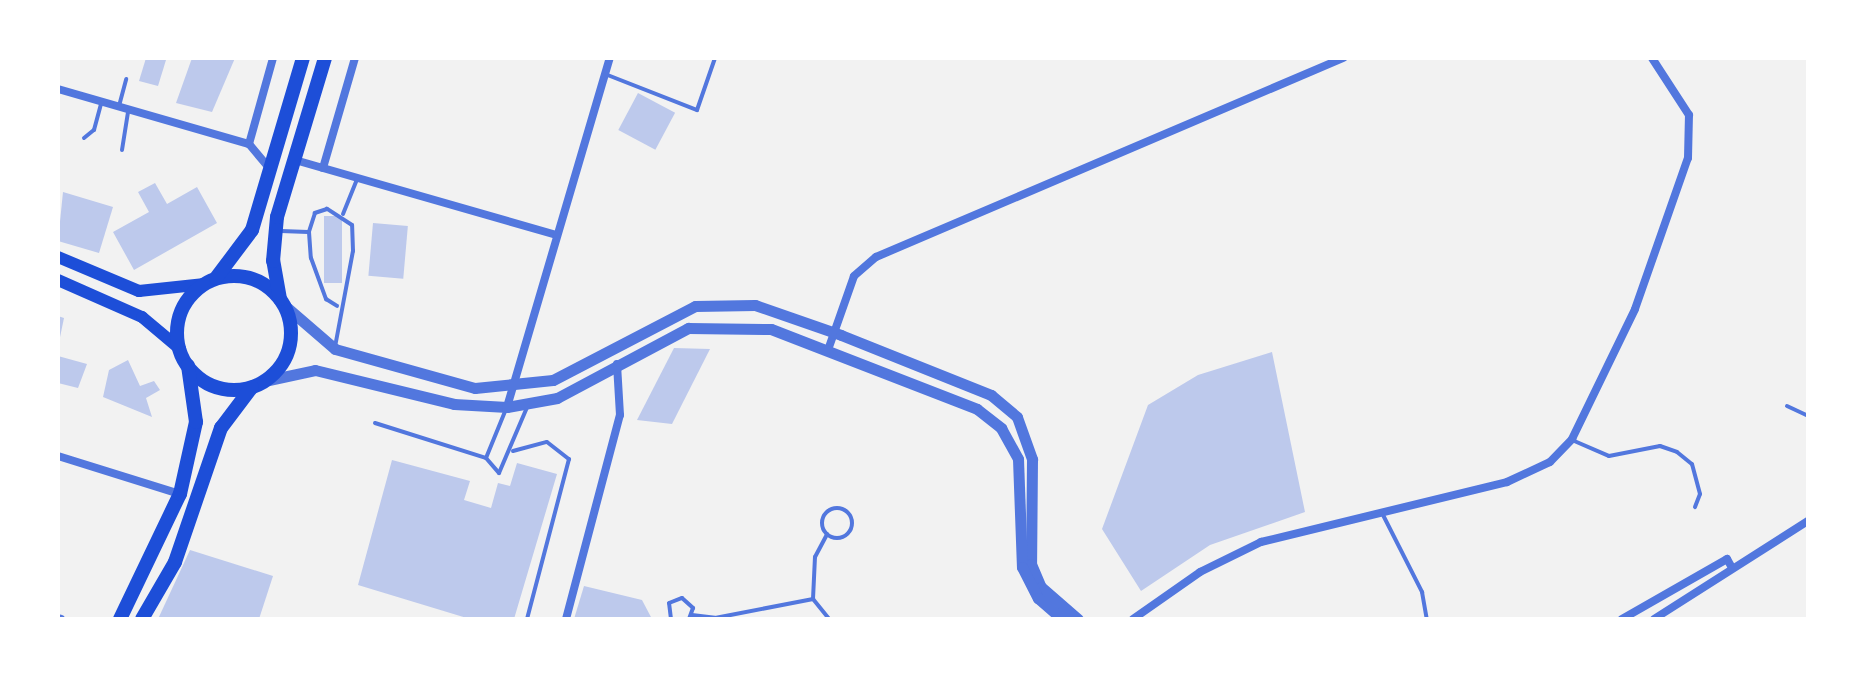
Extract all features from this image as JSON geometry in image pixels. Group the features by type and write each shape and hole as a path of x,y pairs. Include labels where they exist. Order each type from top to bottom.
{"highway":[{"path":"120,619 180,494 196,422 188,366 180,349 182,312 252,230 303,58"},
{"path":"142,619 175,562 221,428 290,345 275,231 325,58"},
{"path":"210,282 253,278 282,302"},
{"path":"188,366 218,388 258,384"}],"main road":[{"path":"58,257 139,291 210,282"},
{"path":"58,280 142,317 180,349"}],"street":[{"path":"249,144 273,58"},
{"path":"323,168 355,58"},
{"path":"507,407 602,73 610,58"},
{"path":"828,350 854,276 876,257 1343,58"},
{"path":"1133,619 1200,572 1261,542 1507,482 1550,462 1572,439 1635,309 1688,158 1689,115 1652,58"},
{"path":"58,89 249,144 271,169"},
{"path":"295,160 556,235"},
{"path":"282,302 335,349 475,388 513,389 553,380 695,306 755,305 833,332 991,395 1017,417 1032,459 1031,564 1041,587 1078,619"},
{"path":"258,384 315,370 454,404 528,405 705,325 771,329 977,409 1001,428 1018,459 1022,567 1038,598 1062,619"},
{"path":"566,619 620,415 617,364"},
{"path":"58,456 180,494"},
{"path":"1731,566 1808,521"},
{"path":"1622,619 1727,559 1733,573 1654,619"}],"lane":[{"path":"602,73 697,110 715,58"},
{"path":"119,106 126,79"},
{"path":"84,138 94,130 102,102"},
{"path":"122,150 129,109"},
{"path":"343,214 357,178"},
{"path":"335,349 337,306 352,280 352,225 343,214 315,213 309,232 316,281 337,306"},
{"path":"275,231 309,232"},
{"path":"375,423 486,458 503,472 528,405"},
{"path":"1787,406 1808,416"},
{"path":"486,458 507,407"},
{"path":"1572,439 1609,456 1660,446 1677,452 1692,464 1700,494 1695,507"},
{"path":"513,451 547,442 569,459 527,619"},
{"path":"827,534 849,532 846,510 827,511 827,534 815,557 813,599 829,619"},
{"path":"1382,513 1422,592 1427,619"},
{"path":"671,619 669,603 678,598 689,602 690,617 731,616 813,599"}],"building":[{"path":"146,58 166,60 158,86 139,81"},
{"path":"192,58 235,58 212,112 176,103"},
{"path":"638,93 675,113 655,150 618,130"},
{"path":"155,183 167,204 197,187 217,223 134,270 113,232 149,212 138,192"},
{"path":"63,192 113,207 99,253 58,241"},
{"path":"324,216 342,216 342,283 324,283"},
{"path":"373,223 408,226 403,279 368,276"},
{"path":"58,316 64,318 59,342 58,342"},
{"path":"674,348 710,349 672,424 637,420"},
{"path":"1272,352 1305,512 1210,545 1141,591 1102,529 1148,405 1198,375"},
{"path":"58,356 87,364 78,388 58,383"},
{"path":"128,360 140,386 154,381 160,390 146,398 152,417 103,397 109,370"},
{"path":"392,460 470,481 464,500 491,508 498,483 510,486 517,463 557,474 514,619 470,619 358,585"},
{"path":"190,550 273,576 259,619 158,619"},
{"path":"584,586 642,600 652,619 574,619"}]}
